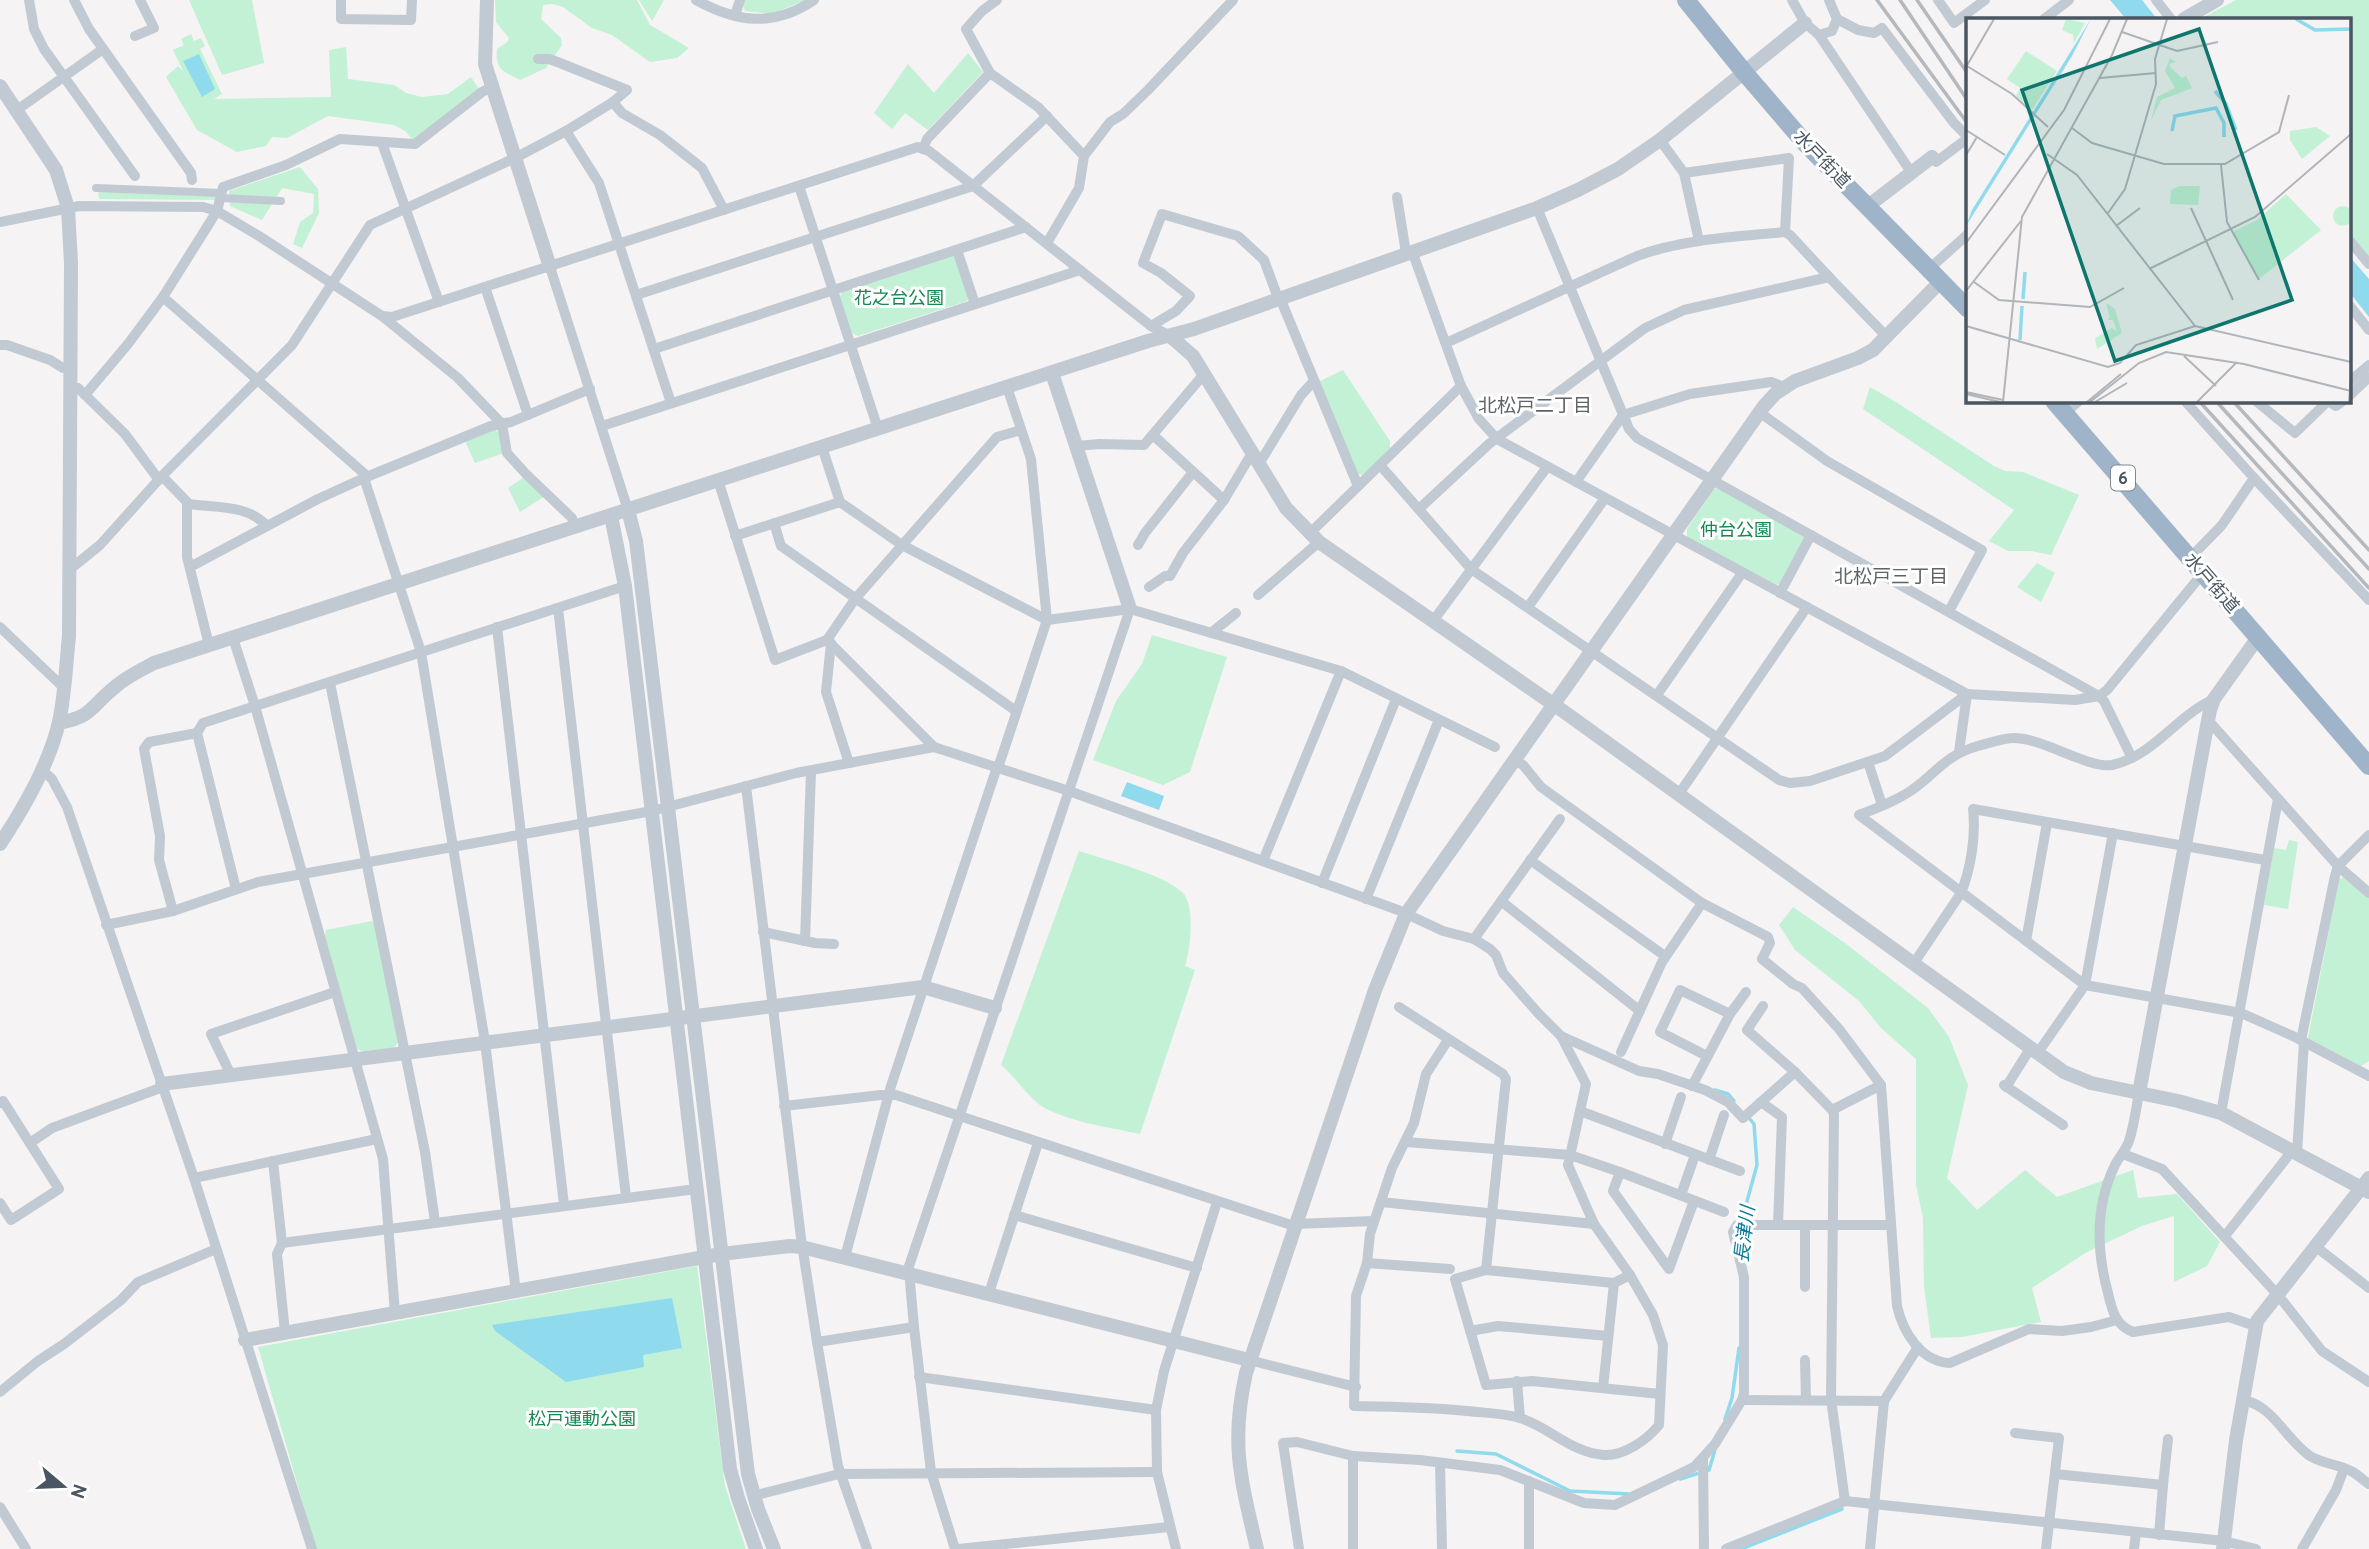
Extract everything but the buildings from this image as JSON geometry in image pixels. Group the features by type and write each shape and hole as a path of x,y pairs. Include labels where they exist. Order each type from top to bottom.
{"highway":[{"name":"水戸街道","path":"1686,0 1805,143 1966,307"},
{"name":"水戸街道","path":"2066,405 2190,558 2367,760"}],"street":[{"path":"29,0 38,39 135,176"},
{"path":"75,0 89,29 191,173 192,180"},
{"path":"135,36 154,28 140,0"},
{"path":"341,0 341,19 364,20 411,20 412,0"},
{"path":"487,0 485,64 602,426 636,541 748,1474 753,1496 774,1549"},
{"path":"696,0 754,20 773,20 814,0"},
{"path":"735,15 740,0"},
{"path":"997,0 982,10 967,29 976,51 990,73 1038,107 1084,156"},
{"path":"1047,243 1079,188 1084,156 1110,122 1123,114 1233,0"},
{"path":"1829,0 1838,19 1866,32 1874,33 1882,28 1966,136"},
{"path":"1938,0 1954,23 1985,0"},
{"path":"2045,18 2069,0"},
{"path":"2156,0 2170,18"},
{"path":"2186,18 2217,0"},
{"path":"1797,2 1805,23 1819,35 1911,172"},
{"path":"1974,9 1980,18"},
{"path":"1819,35 1832,31 1838,19"},
{"path":"59,723 80,719 115,687 154,663 1170,336 1537,208 1595,182 1660,140 1805,23"},
{"path":"18,110 103,50"},
{"path":"69,570 100,545 161,478 292,345 370,225 515,158 566,131 614,102 628,90 560,63 538,60"},
{"path":"923,149 927,139 990,73"},
{"path":"0,86 56,170 68,208 71,263 69,636 64,688 59,723 41,769 21,810 0,844"},
{"path":"85,394 128,344 163,297 217,211 223,187 286,165 340,139 382,144 415,144 492,87"},
{"path":"614,102 622,113 660,135 702,168 724,210"},
{"path":"636,295 973,186 1047,116"},
{"path":"566,131 600,183 671,403"},
{"path":"1660,140 1684,173 1699,241"},
{"path":"1868,206 1932,157 1936,162 1966,140"},
{"path":"1684,173 1789,158 1805,143"},
{"path":"382,144 439,302"},
{"path":"382,316 392,317 918,147 923,149 1193,356 1286,508 1314,538 1679,794 2073,1077 2221,1113 2367,1186 2315,1246 2255,1326 2236,1440 2224,1545"},
{"path":"1784,232 1789,158"},
{"path":"799,186 878,429"},
{"path":"96,188 281,201"},
{"path":"1397,197 1409,252 1461,386 1479,419 1497,439 1967,694 2075,700 2099,696 2107,690 2203,573"},
{"path":"0,222 68,208 203,207 217,211 382,316 458,378 502,424 507,453 572,518 575,527"},
{"path":"1537,208 1629,429 1637,438 2099,696 2132,758"},
{"path":"1151,326 1176,311 1191,296 1143,263 1163,214 1238,236 1264,260 1358,486"},
{"path":"654,349 1026,227"},
{"path":"1446,343 1661,247 1784,232 1790,235 1887,337"},
{"path":"1257,1549 1241,1481 1236,1443 1238,1415 1250,1360 1375,990 1406,914 1759,412 1784,387 1872,350 1887,337 1966,236"},
{"path":"2352,243 2369,264"},
{"path":"957,250 975,304"},
{"path":"602,426 1080,270"},
{"path":"1419,509 1490,443 1644,328 1684,310 1829,277"},
{"path":"485,286 528,415"},
{"path":"163,297 366,477 421,652 485,1042 516,1292"},
{"path":"2352,309 2369,330"},
{"path":"0,345 7,345 71,369"},
{"path":"2352,379 2369,365"},
{"path":"1052,373 1130,609 995,1007 910,1273 919,1377 930,1472 957,1549 1169,1527"},
{"path":"1077,446 1144,445 1204,374"},
{"path":"2352,393 2369,377"},
{"path":"1149,587 1165,576 1170,576 1183,554 1314,381"},
{"path":"1576,482 1623,415 1690,394 1771,382 1784,387"},
{"path":"1258,595 1314,538 1358,486 1461,386"},
{"path":"845,1257 888,1095 1047,620 1031,459 1007,387"},
{"path":"71,388 78,388 85,394 187,503 241,509 257,515 267,526"},
{"path":"190,567 366,477 590,389"},
{"path":"2186,402 2369,600"},
{"path":"2257,402 2295,433 2327,402"},
{"path":"1759,412 1826,461 1982,550 1948,611"},
{"path":"849,763 826,692 829,642 855,599 997,437 1021,430"},
{"path":"1153,435 1224,500"},
{"path":"822,447 840,502 902,545 1047,620 1130,609 1341,671 1495,747"},
{"path":"1380,465 1471,569 1779,780 1790,783 1810,781 1885,756 1967,694"},
{"path":"1433,621 1547,467"},
{"path":"1138,545 1193,472"},
{"path":"2190,558 2222,525 2254,478"},
{"path":"718,481 775,660 829,642"},
{"path":"1528,607 1605,498"},
{"path":"735,536 840,502"},
{"path":"187,503 187,557 209,645"},
{"path":"611,516 625,586 730,1469 756,1549"},
{"path":"774,523 781,546 1016,711"},
{"path":"1780,593 1811,535"},
{"path":"1657,695 1742,573"},
{"path":"236,889 197,733 203,723 641,582"},
{"path":"1679,794 1807,607"},
{"path":"558,608 626,1197"},
{"path":"1212,633 1236,613"},
{"path":"0,627 64,688"},
{"path":"497,628 564,1205"},
{"path":"2255,1326 2229,1317 2133,1332 2125,1329 2113,1314 2104,1281 2098,1238 2101,1204 2116,1163 2129,1140 2139,1093 2208,720 2214,699 2259,636"},
{"path":"233,638 255,706 383,1159 396,1313"},
{"path":"829,642 934,747 1069,791 1366,899 1443,931 1475,939 1496,955 1503,973 1561,1036 1586,1084 1568,1166 1594,1224 1630,1275 1653,1315 1663,1345 1659,1425 1653,1433 1624,1451 1611,1455 1591,1452 1520,1418 1498,1413 1431,1407 1354,1406 1356,1296 1367,1263 1374,1221 1392,1168 1406,1142 1426,1074 1448,1040"},
{"path":"1263,862 1341,671"},
{"path":"330,682 425,1152 435,1222"},
{"path":"1959,752 1967,694"},
{"path":"1322,883 1396,699"},
{"path":"2214,699 2200,705 2141,754 2111,765 2101,765 2033,741 2014,738 1959,752 1944,761 1913,789 1859,815 2085,985 2241,1013 2368,1072"},
{"path":"1366,899 1439,720"},
{"path":"2208,720 2338,866 2369,892"},
{"path":"173,911 159,860 160,836 144,749 149,742 197,733"},
{"path":"106,925 173,911 258,882 668,808 811,771 934,747"},
{"path":"1515,760 1523,765 1541,787 1702,903 1768,937 1770,943 1762,959 1802,988 1839,1029 1881,1085 1896,1306 1918,1348 1933,1359 1950,1363 2029,1329 2062,1331 2117,1320"},
{"path":"1868,762 1882,805"},
{"path":"41,769 52,779 67,807 194,1178 312,1549"},
{"path":"805,941 811,771"},
{"path":"746,786 771,1006 817,1342 839,1474 867,1549"},
{"path":"2221,1113 2278,799"},
{"path":"1913,963 1961,893 1975,834 1973,809 2266,860"},
{"path":"1475,939 1560,819"},
{"path":"2026,941 2047,823"},
{"path":"2063,1125 2004,1088 2085,985 2113,833"},
{"path":"2225,1236 2295,1152 2303,1041 2338,866 2369,835"},
{"path":"1530,860 1665,956"},
{"path":"1501,901 1640,1011"},
{"path":"1621,1052 1665,956 1702,903"},
{"path":"763,932 834,944"},
{"path":"30,1143 52,1128 163,1085 231,1075 923,987 995,1007"},
{"path":"1707,1056 1660,1032 1680,990 1730,1014"},
{"path":"231,1075 211,1034 335,992"},
{"path":"1692,1086 1730,1014 1746,992"},
{"path":"1763,1006 1747,1030 1795,1072 1833,1114 1831,1399 1845,1501"},
{"path":"1399,1007 1503,1074 1506,1079 1486,1270"},
{"path":"1561,1036 1639,1071 1658,1073 1728,1102 1743,1118 1795,1072"},
{"path":"1832,1110 1881,1085"},
{"path":"784,1106 888,1095 1295,1225 1374,1221"},
{"path":"1665,1144 1681,1097"},
{"path":"0,1103 3,1101 59,1189 10,1220 0,1203"},
{"path":"1761,1102 1782,1117 1778,1225"},
{"path":"1580,1111 1740,1171"},
{"path":"1709,1160 1724,1115"},
{"path":"194,1178 377,1139"},
{"path":"1406,1142 1570,1155 1724,1212"},
{"path":"989,1293 1038,1143"},
{"path":"2123,1154 2162,1169 2278,1295 2322,1350 2369,1382"},
{"path":"1681,1195 1695,1155"},
{"path":"272,1161 282,1243 277,1254 285,1332"},
{"path":"1620,1172 1614,1191 1669,1269 1694,1201"},
{"path":"282,1243 626,1197 695,1185 711,1179"},
{"path":"1176,1549 1154,1452 1156,1410 1174,1340 1217,1202"},
{"path":"1381,1202 1594,1224"},
{"path":"1014,1215 1197,1268"},
{"path":"1805,1225 1805,1287"},
{"path":"1299,1549 1283,1443 1297,1442 1353,1455 1500,1470 1584,1503 1615,1505 1694,1467 1715,1444 1744,1393 1744,1277 1732,1232 1737,1226 1890,1225"},
{"path":"245,1340 721,1254 790,1246 910,1273 1356,1387"},
{"path":"2315,1246 2369,1288"},
{"path":"0,1392 121,1300 138,1282 216,1249"},
{"path":"1367,1263 1450,1269"},
{"path":"1630,1275 1614,1283 1486,1270 1455,1279 1486,1385 1517,1381 1660,1395"},
{"path":"1603,1388 1614,1283"},
{"path":"1470,1331 1498,1326 1608,1336"},
{"path":"817,1342 914,1327"},
{"path":"1870,1549 1884,1401 1918,1348"},
{"path":"1805,1360 1806,1400"},
{"path":"919,1377 1156,1410"},
{"path":"1517,1381 1520,1418"},
{"path":"1742,1400 1884,1401"},
{"path":"2243,1400 2255,1402 2265,1410 2310,1456 2344,1469 2369,1484"},
{"path":"2015,1433 2059,1438 2046,1549"},
{"path":"2159,1535 2168,1439"},
{"path":"1353,1455 1353,1549"},
{"path":"1703,1459 1704,1549"},
{"path":"1440,1463 1442,1549"},
{"path":"2302,1549 2336,1490 2344,1469"},
{"path":"753,1496 839,1474 1157,1472"},
{"path":"2055,1474 2163,1485"},
{"path":"1528,1481 1529,1549"},
{"path":"1726,1549 1845,1501 2159,1535 2256,1549"},
{"path":"0,1507 26,1549"},
{"path":"2134,1549 2136,1533"}],"green space":[{"path":"189,0 252,0 264,63 222,75"},
{"path":"495,0 637,0 650,25 689,48 677,58 650,62 612,35 592,28 563,7 543,5 541,19 561,38 562,45 546,68 520,80 505,72 497,61 497,49 509,38 496,22"},
{"path":"639,0 664,0 652,21"},
{"path":"745,0 805,0 772,14 745,11"},
{"path":"2236,0 2369,0 2369,257 2352,236 2352,18 2202,18"},
{"path":"191,34 194,41 201,38 205,46 200,49 222,94 214,99 331,97 329,50 346,47 348,79 394,85 406,93 422,97 448,94 471,77 479,89 419,137 412,139 394,125 328,116 287,138 272,137 266,146 237,152 197,130 166,77 178,66 183,71 173,50 184,45 181,39"},
{"path":"968,53 983,72 928,130 905,113 892,129 874,113 908,64 934,93"},
{"path":"300,167 318,189 319,213 302,248 293,244 300,222 313,213 314,194 282,188 262,220 230,206 229,191"},
{"path":"98,186 218,191 216,200 99,199"},
{"name":"花之台公園","path":"952,255 957,257 970,294 967,301 858,336 852,333 840,296 843,290"},
{"path":"1343,370 1390,441 1390,451 1365,476 1358,474 1318,382"},
{"path":"1870,387 1994,466 2005,471 2023,472 2079,495 2051,555 2031,551 2008,551 1989,541 2014,510 1863,409"},
{"path":"494,429 500,433 504,453 475,463 465,441"},
{"path":"523,478 547,495 520,512 508,488"},
{"name":"仲台公園","path":"1719,488 1804,534 1805,539 1782,583 1777,585 1687,537 1687,529 1714,489"},
{"path":"2037,563 2055,573 2041,602 2017,587"},
{"path":"1152,635 1227,657 1190,772 1163,785 1093,760 1116,701 1142,664"},
{"path":"2289,840 2298,842 2288,909 2264,905 2274,848 2286,850"},
{"path":"1079,851 1162,879 1182,892 1189,907 1190,939 1185,966 1195,970 1140,1134 1085,1122 1044,1108 1001,1065"},
{"path":"2344,877 2369,898 2369,1061 2361,1066 2308,1038 2339,879"},
{"path":"1793,907 1845,943 1928,1008 1949,1037 1968,1085 1947,1178 1977,1210 2025,1170 2057,1197 2133,1170 2138,1198 2177,1194 2220,1242 2207,1266 2174,1282 2174,1216 2142,1226 2087,1252 2032,1288 2041,1322 1962,1337 1931,1338 1924,1286 1923,1218 1916,1185 1916,1059 1881,1028 1859,1001 1795,950 1779,925"},
{"path":"372,921 399,1041 394,1048 362,1051 356,1048 325,936 326,930"},
{"name":"松戸運動公園","path":"697,1266 725,1486 746,1549 316,1549 258,1347"}],"water":[{"path":"2110,0 2142,0 2156,18 2125,18"},
{"path":"199,54 215,89 202,97 183,61"},
{"path":"2352,259 2369,279 2369,317 2352,296"},
{"path":"1127,782 1164,796 1159,810 1121,796"},
{"path":"672,1298 682,1348 643,1355 644,1367 566,1382 495,1331 492,1325"}],"waterway":[{"name":"長津川","path":"1715,1090 1728,1094 1734,1101"},
{"name":"長津川","path":"1742,1249 1747,1201 1757,1165 1754,1124 1749,1118"},
{"name":"長津川","path":"1725,1419 1732,1398 1739,1348"},
{"path":"1680,1479 1709,1470 1715,1450"},
{"path":"1457,1451 1496,1454 1570,1491 1629,1494"},
{"path":"1741,1549 1842,1509"}],"railway":[{"path":"1877,0 1966,121"},
{"path":"1900,0 1966,98"},
{"path":"1917,0 1966,71"},
{"path":"2200,402 2369,588"},
{"path":"2217,402 2369,569"},
{"path":"2234,402 2369,550"}],"district":[{"name":"北松戸二丁目","path":"1535,405"},
{"name":"北松戸三丁目","path":"1891,576"}]}
